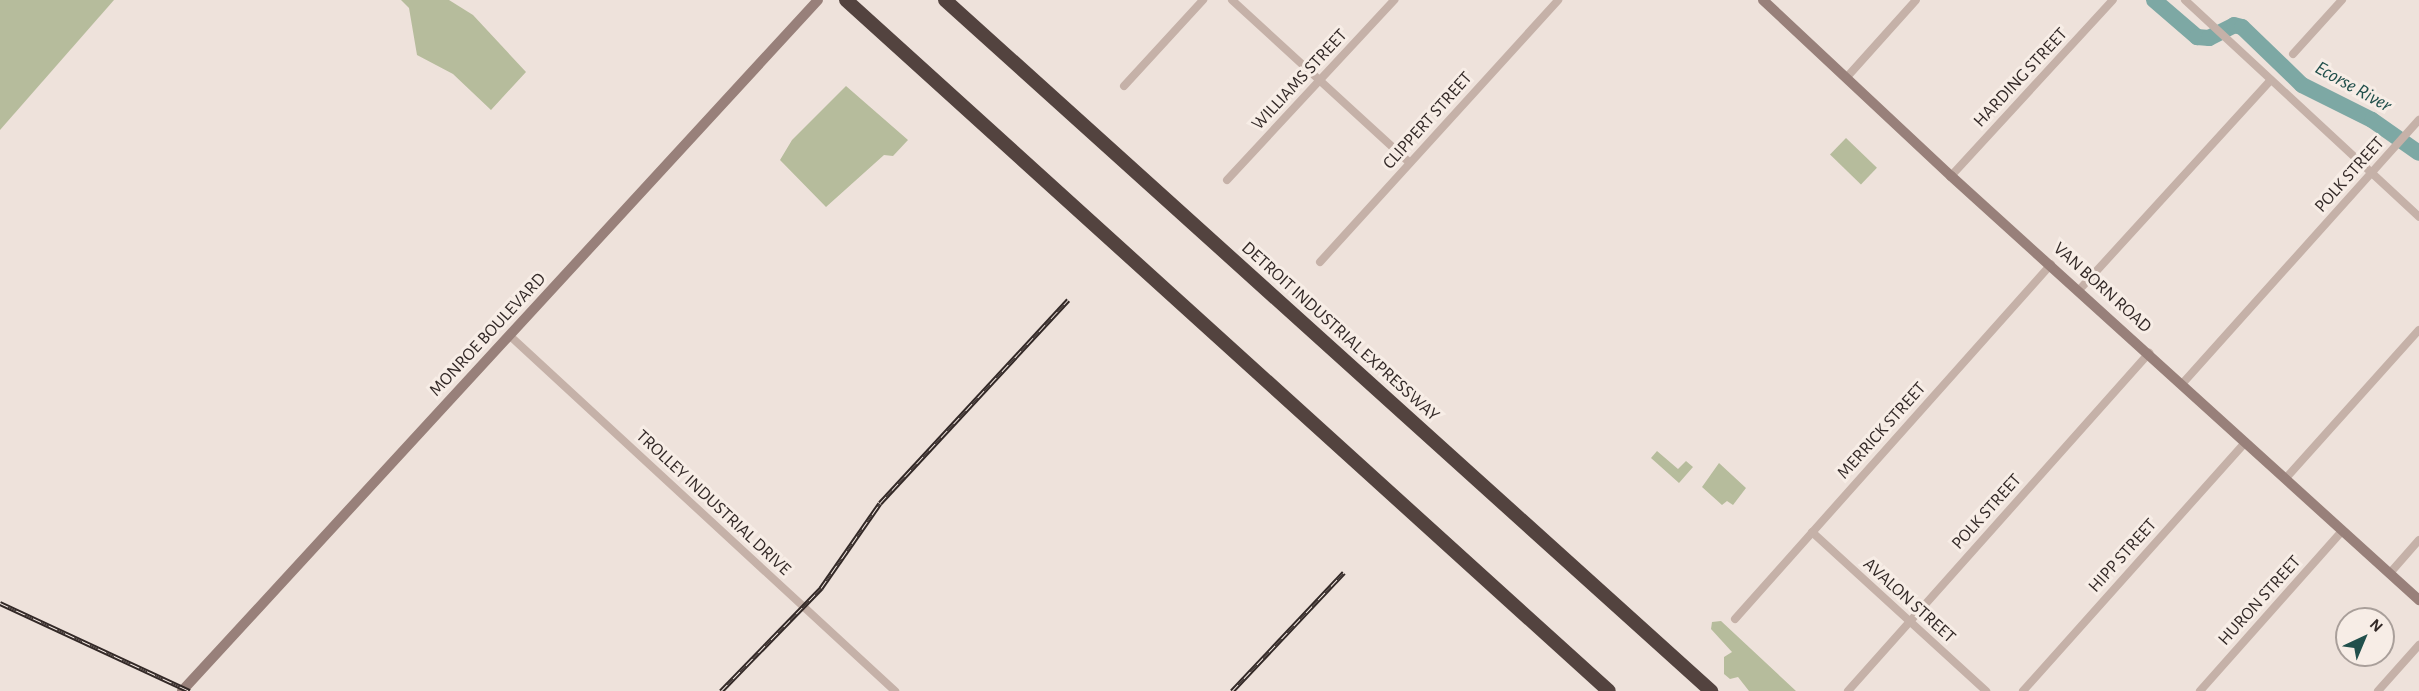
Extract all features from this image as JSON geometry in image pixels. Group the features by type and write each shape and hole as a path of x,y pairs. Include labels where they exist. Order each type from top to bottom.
{"highway":[{"path":"846,0 1567,656 1609,691"},
{"name":"DETROIT INDUSTRIAL EXPRESSWAY","path":"945,0 1712,691"},
{"path":"1567,656 1601,691"}],"street":[{"name":"MONROE BOULEVARD","path":"182,691 818,0"},
{"path":"1124,86 1203,0"},
{"path":"1232,0 1410,163"},
{"name":"WILLIAMS STREET","path":"1227,180 1394,0"},
{"name":"CLIPPERT STREET","path":"1320,262 1558,0"},
{"name":"VAN BORN ROAD","path":"1763,0 1951,176 2080,289 2419,600"},
{"path":"1847,77 1916,0"},
{"name":"HARDING STREET","path":"1951,176 2113,0"},
{"path":"2185,0 2419,217"},
{"path":"2293,54 2342,0"},
{"path":"2080,289 2271,80"},
{"name":"POLK STREET","path":"2182,384 2419,120"},
{"name":"MERRICK STREET","path":"1735,619 2051,264"},
{"path":"2286,478 2419,330"},
{"name":"TROLLEY INDUSTRIAL DRIVE","path":"510,336 895,691"},
{"name":"POLK STREET","path":"1848,691 2149,353"},
{"name":"HIPP STREET","path":"2023,691 2246,442"},
{"name":"HURON STREET","path":"2200,691 2343,530"},
{"name":"AVALON STREET","path":"1812,532 1986,691"},
{"path":"2390,573 2419,540"},
{"path":"2378,691 2419,645"}],"green space":[{"path":"0,0 114,0 0,130"},
{"path":"401,0 449,0 473,15 526,72 491,110 453,74 417,55 409,8"},
{"path":"846,86 908,140 893,156 884,155 826,207 780,160 792,140"},
{"path":"1846,138 1877,168 1861,184 1830,155"},
{"path":"1657,451 1678,469 1686,461 1693,467 1679,483 1651,458"},
{"path":"1719,463 1746,488 1733,505 1727,501 1722,505 1702,487"},
{"path":"1721,621 1796,691 1749,691 1738,677 1730,679 1724,674 1724,657 1732,652 1711,629 1712,622"}],"waterway":[{"name":"Ecorse River","path":"2154,0 2197,37 2209,38 2234,25 2242,27 2302,85 2372,120 2419,153"}],"railway":[{"path":"721,691 821,588 880,503 1068,300"},
{"path":"1232,691 1344,572"},
{"path":"0,603 190,691"}]}
